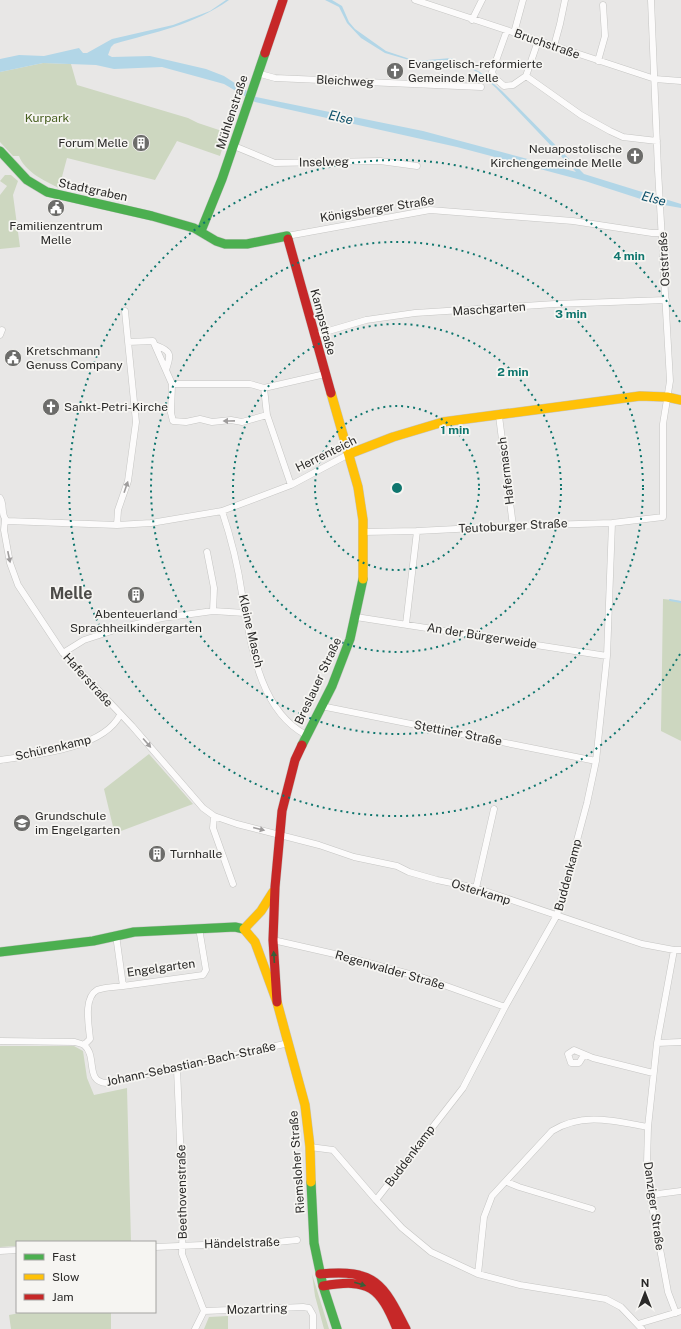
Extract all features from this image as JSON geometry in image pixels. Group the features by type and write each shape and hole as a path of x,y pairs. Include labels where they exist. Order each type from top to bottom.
{"main road":[{"name":"Mühlenstraße","path":"198,229 234,146 252,87 283,0"},
{"name":"Stadtgraben","path":"0,151 27,180 47,192 152,216 198,229"},
{"name":"Königsberger Straße","path":"198,229 216,241 236,245 287,236"},
{"name":"Kampstraße","path":"287,236 336,414"},
{"name":"Herrenteich","path":"349,454 393,437 443,422 500,416 640,396 667,397 681,400"},
{"name":"Breslauer Straße","path":"277,1002 273,940 275,887 282,811 290,776 306,735 346,651 356,617 363,581 363,532 358,487 336,414"},
{"name":"Breslauer Straße","path":"244,929 261,911 270,898 275,887"},
{"path":"0,952 93,941 134,932 235,927 244,929"},
{"name":"Riemsloher Straße","path":"244,929 254,942 277,1002 305,1105 310,1147 314,1243 322,1286 337,1329"},
{"path":"320,1274 341,1272 368,1276 384,1288 406,1329"},
{"path":"322,1286 343,1282 360,1282 374,1290 383,1302 397,1329"}],"street":[{"name":"Bruchstraße","path":"415,0 655,79 681,81"},
{"path":"472,20 482,0"},
{"path":"514,32 523,0"},
{"path":"554,46 565,0"},
{"name":"Oststraße","path":"651,0 670,381 663,424 663,517"},
{"path":"598,61 605,36 603,5"},
{"path":"507,30 492,72 494,77 504,86 513,85 526,76 538,41"},
{"name":"Bleichweg","path":"257,73 275,78 482,86"},
{"path":"526,76 581,115 623,137 657,141"},
{"name":"Inselweg","path":"234,146 276,163 380,161 417,166"},
{"name":"Königsberger Straße","path":"287,236 430,210 573,221 652,233 663,233"},
{"name":"Maschgarten","path":"315,336 366,320 415,313 555,304 666,300"},
{"path":"117,525 118,510 128,481 136,422 125,311"},
{"path":"128,342 153,341 172,384 170,402 173,421 186,422 200,419 212,422 231,420 242,422 267,415"},
{"path":"155,345 166,349 169,353 170,358 166,370"},
{"path":"172,384 250,384 264,388 325,374"},
{"path":"264,388 267,415 291,485"},
{"name":"Hafermasch","path":"500,416 513,526"},
{"name":"Herrenteich","path":"5,519 18,521 117,525 151,523 222,511 291,485 349,454"},
{"path":"0,498 2,500 5,519"},
{"name":"Kleine Masch","path":"222,511 235,557 245,613 257,663 267,691 283,718 293,728 306,735"},
{"name":"Teutoburger Straße","path":"363,532 612,523 663,517"},
{"name":"Haferstraße","path":"5,519 4,530 10,563 18,585 63,653 132,726 203,808 214,816 237,824 281,834"},
{"name":"Buddenkamp","path":"376,1200 463,1088 505,1007 557,915 587,803 596,761 607,656 612,523"},
{"path":"406,624 416,531"},
{"path":"207,552 214,588 213,611"},
{"path":"63,653 84,640 124,627 162,618 213,611 245,613"},
{"name":"An der Bürgerweide","path":"356,617 607,656"},
{"name":"Stettiner Straße","path":"321,706 596,761"},
{"name":"Schürenkamp","path":"0,760 79,745 97,738 117,720 120,715"},
{"path":"476,888 494,809"},
{"path":"214,816 213,828 233,884"},
{"name":"Osterkamp","path":"281,834 348,855 397,866 409,872 476,888 642,944 681,950"},
{"name":"Engelgarten","path":"84,1045 90,1039 89,1005 91,996 97,991 122,986 203,975 206,970 199,928"},
{"name":"Engelgarten","path":"116,935 122,986"},
{"name":"Regenwalder Straße","path":"273,940 339,955 424,978 505,1007"},
{"name":"Danziger Straße","path":"674,950 653,1073 648,1128 647,1164 650,1195 668,1292 678,1312"},
{"path":"0,1041 75,1042 84,1045"},
{"path":"657,1043 681,1042"},
{"name":"Johann-Sebastian-Bach-Straße","path":"84,1045 88,1050 95,1078 100,1083 107,1083 178,1069 289,1043"},
{"path":"584,1055 653,1073"},
{"name":"Beethovenstraße","path":"178,1069 182,1254 204,1311"},
{"path":"478,1274 484,1217 492,1196 507,1182 552,1131 562,1125 578,1120 599,1119 648,1128"},
{"path":"310,1147 333,1150 402,1228 431,1252 478,1274 520,1285 606,1299 621,1307 640,1326 678,1312"},
{"path":"507,1182 592,1209"},
{"path":"650,1195 681,1192"},
{"name":"Händelstraße","path":"156,1247 297,1240"},
{"path":"0,1251 16,1250"},
{"name":"Mozartring","path":"204,1311 303,1307 309,1308 313,1315 313,1329"},
{"path":"195,1329 204,1311"}],"green space":[{"name":"Kurpark","path":"43,63 71,64 77,85 188,118 225,132 222,139 224,143 220,156 177,141 155,180 67,158 59,188 36,175 26,167 19,156 13,156 0,142 0,72"},
{"path":"5,175 11,175 18,181 13,195 20,247 0,249 0,195 7,186 0,181"},
{"path":"663,599 681,601 681,741 661,731"},
{"path":"149,754 193,804 121,831 115,835 104,789"},
{"path":"0,1046 74,1046 83,1051 87,1078 94,1095 127,1088 131,1241 16,1241 16,1246 0,1247"},
{"path":"312,1274 329,1329 324,1329 315,1296"},
{"path":"20,1313 111,1313 111,1329 11,1329 9,1315"},
{"path":"228,1316 228,1329 204,1329 209,1317"}],"water":[{"name":"Else","path":"226,0 229,0 216,9 188,22 114,44 108,55 112,57 150,56 206,69 224,76 256,97 423,131 576,172 496,88 478,72 449,60 416,62 385,53 361,38 347,23 339,7 325,0 332,0 342,6 349,22 355,29 386,51 416,61 451,58 480,72 502,91 584,174 681,204 681,208 653,203 585,181 457,147 255,102 224,84 162,67 114,69 96,65 43,63 0,72 0,59 19,55 44,56 79,48 83,53 87,53 112,39 173,25 210,11"}],"waterway":[{"path":"670,600 681,602"}],"traffic: fast":[{"path":"201,231 222,179 265,53"},
{"path":"0,151 27,180 47,192 152,216 194,228 216,241 225,244 247,244 287,236 288,239"},
{"path":"302,745 332,686 350,639 363,579"},
{"path":"0,952 93,941 134,932 235,927 244,929"},
{"path":"311,1182 314,1243 323,1286 337,1329"}],"traffic: slow":[{"path":"331,393 358,487 363,520 363,579"},
{"path":"349,454 393,437 443,422 640,396 667,397 681,400"},
{"path":"244,929 261,911 273,892"},
{"path":"244,929 255,942 277,1002 305,1105 310,1147 311,1182"}],"traffic: jam":[{"path":"265,53 283,0"},
{"path":"288,239 331,393"},
{"path":"277,1002 273,940 275,887 282,811 295,760 302,745"},
{"path":"320,1274 353,1274 365,1277 375,1282 391,1300 406,1329"},
{"path":"323,1286 352,1283 371,1289 385,1303 397,1329"}],"place":[{"name":"Evangelisch-reformierte Gemeinde Melle","path":"395,71"},
{"name":"Forum Melle","path":"141,143"},
{"name":"Neuapostolische Kirchengemeinde Melle","path":"635,156"},
{"name":"Familienzentrum Melle","path":"56,208"},
{"name":"Kretschmann Genuss Company","path":"13,358"},
{"name":"Sankt-Petri-Kirche","path":"51,407"},
{"name":"Abenteuerland Sprachheilkindergarten","path":"136,595"},
{"name":"Grundschule im Engelgarten","path":"22,823"},
{"name":"Turnhalle","path":"157,854"}],"district":[{"name":"Melle","path":"71,593"}]}
